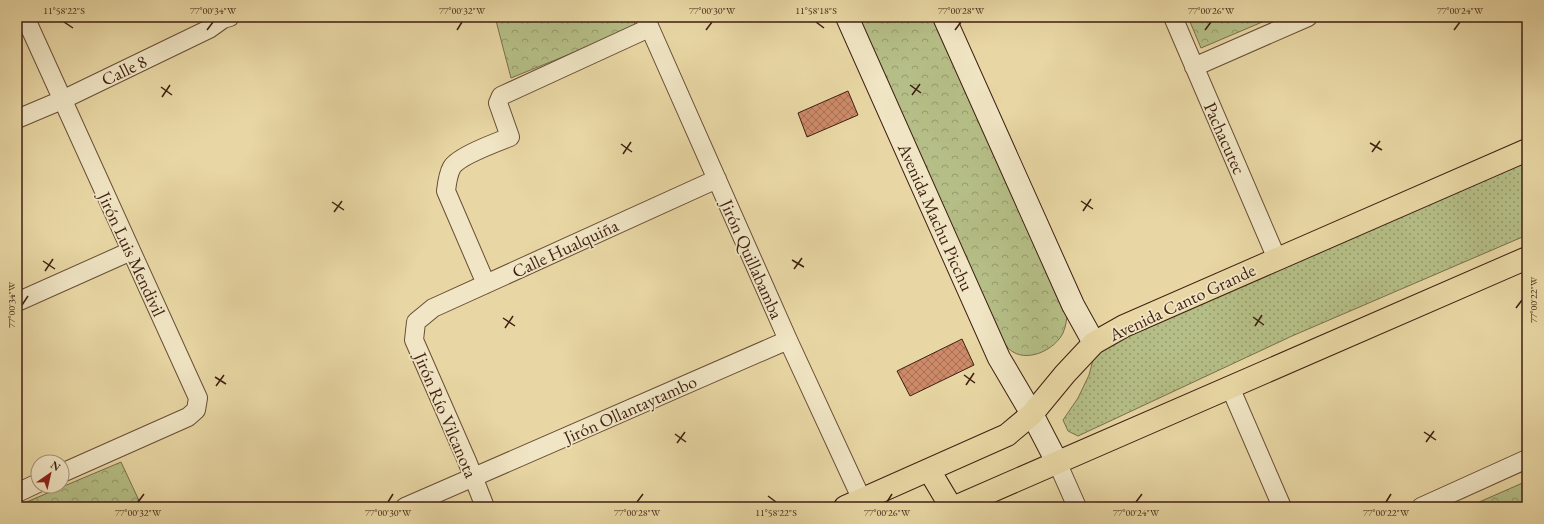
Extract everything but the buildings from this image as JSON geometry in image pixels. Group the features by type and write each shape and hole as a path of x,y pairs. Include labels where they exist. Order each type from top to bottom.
{"main road":[{"name":"Avenida Canto Grande","path":"854,503 1007,435 1032,414 1065,374 1094,343 1124,326 1527,150"},
{"path":"955,507 1527,258"},
{"path":"929,470 951,507"}],"street":[{"name":"Jirón Luis Mendivil","path":"25,17 198,398 196,410 188,417 70,469"},
{"name":"Avenida Machu Picchu","path":"846,17 999,358 1032,414 1057,462"},
{"path":"944,17 1072,305 1094,343"},
{"name":"Pachacutec","path":"1173,17 1277,259"},
{"path":"1194,67 1308,17"},
{"name":"Calle 8","path":"17,119 62,100 209,29 225,18"},
{"path":"486,284 446,191 448,177 453,165 461,159 510,137 498,103 501,96 647,22"},
{"name":"Jirón Quillabamba","path":"647,22 788,340 854,503"},
{"name":"Calle Hualquiña","path":"416,322 433,308 716,179"},
{"path":"17,302 131,251"},
{"name":"Jirón Río Vilcanota","path":"416,322 414,340 485,507"},
{"name":"Jirón Ollantaytambo","path":"405,507 788,340"},
{"path":"1230,388 1282,507"},
{"path":"1421,507 1527,459"},
{"path":"1057,462 1077,507"},
{"path":"17,492 30,486"}],"green space":[{"path":"495,17 632,17 636,27 511,78"},
{"path":"857,17 935,17 1067,311 1063,333 1048,349 1034,355 1027,356 1013,352 1003,344"},
{"path":"1188,17 1274,17 1201,48"},
{"path":"1527,156 1527,235 1292,336 1078,436 1068,431 1063,420 1078,398 1089,375 1094,356 1104,347"},
{"path":"121,462 142,507 17,507 45,494 70,494 70,484"},
{"path":"1527,481 1527,507 1468,507"}]}
